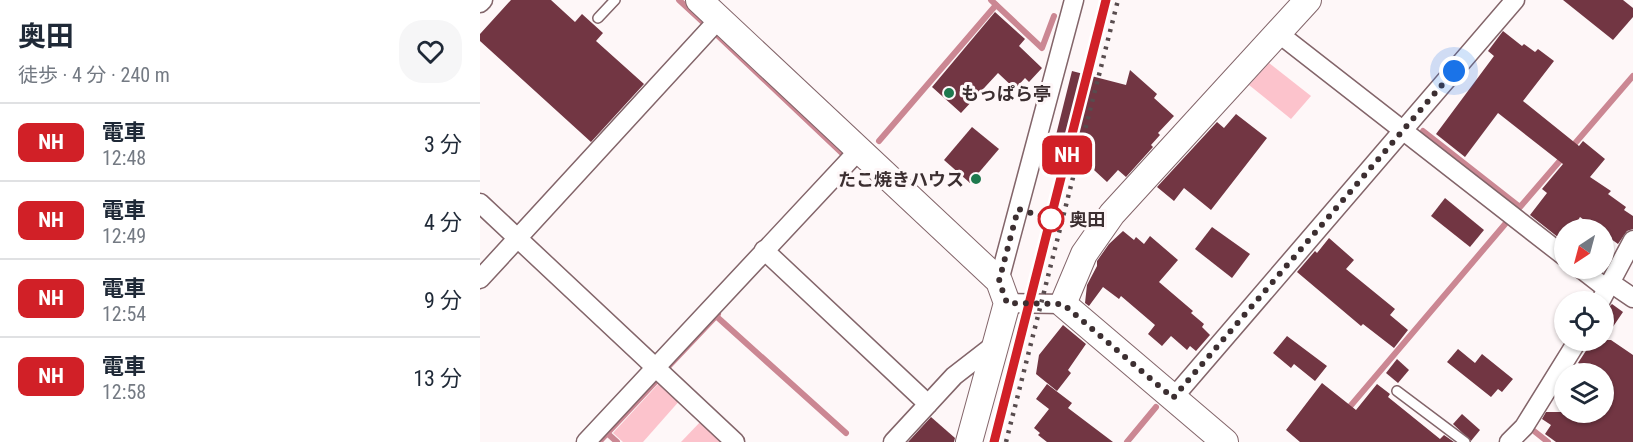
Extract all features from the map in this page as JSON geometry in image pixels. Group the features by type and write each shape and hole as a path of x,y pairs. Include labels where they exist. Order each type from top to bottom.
{"street":[{"path":"480,3 483,0"},
{"path":"699,0 859,150 1003,292 1063,304 1225,442"},
{"path":"969,442 994,345 1003,292 1074,0"},
{"path":"1063,304 1084,254 1112,214 1308,0"},
{"path":"1173,398 1515,0"},
{"path":"480,279 719,19"},
{"path":"1278,33 1554,248"},
{"path":"586,442 859,150"},
{"path":"480,203 735,442"},
{"path":"1593,279 1606,291 1633,240"},
{"path":"764,250 928,404"},
{"path":"1614,293 1633,298"},
{"path":"893,442 954,376 994,345"},
{"path":"1509,442 1524,427 1571,351"}],"lane":[{"path":"598,18 615,0"},
{"path":"1397,390 1465,442"}],"shaded area":[{"path":"1269,63 1311,96 1291,119 1249,85"},
{"path":"661,381 681,399 643,442 623,442 613,433"},
{"path":"703,419 728,442 681,442"}],"building":[{"path":"511,0 551,0 575,22 582,14 603,33 596,41 644,84 591,142 480,41 480,34"},
{"path":"1563,0 1623,0 1633,8 1633,17 1613,40"},
{"path":"995,12 1025,39 1019,46 1042,68 1029,82 1025,78 1015,89 998,73 961,113 932,87"},
{"path":"1503,31 1522,46 1524,44 1535,52 1538,49 1554,61 1523,101 1579,146 1583,141 1605,159 1590,177 1611,191 1608,194 1626,207 1624,210 1633,216 1633,229 1627,231 1618,244 1614,241 1614,219 1583,219 1580,217 1579,219 1554,219 1554,234 1530,215 1547,193 1542,189 1563,164 1498,113 1465,157 1436,134 1494,56 1488,51"},
{"path":"1130,70 1157,94 1154,98 1174,116 1158,133 1160,135 1151,145 1153,147 1126,177 1118,170 1107,182 1056,135 1072,71 1126,85"},
{"path":"1236,114 1267,138 1211,210 1184,188 1174,201 1157,187 1217,122 1224,128"},
{"path":"972,127 999,149 970,183 944,160"},
{"path":"1445,198 1484,230 1470,247 1431,216"},
{"path":"1212,227 1250,254 1232,278 1195,249"},
{"path":"1123,231 1134,240 1136,237 1144,244 1150,236 1178,260 1159,282 1193,311 1191,313 1204,324 1202,327 1210,335 1196,351 1190,346 1187,350 1171,336 1162,346 1148,334 1155,325 1121,296 1119,299 1103,287 1089,306 1085,303 1087,285 1097,266 1097,261 1109,244"},
{"path":"1329,238 1354,260 1346,269 1395,309 1390,315 1408,330 1394,348 1363,324 1361,326 1297,272"},
{"path":"1614,305 1623,312 1614,325"},
{"path":"1063,325 1086,344 1068,370 1071,373 1057,391 1036,374 1039,355"},
{"path":"1287,336 1327,366 1315,381 1294,364 1291,368 1273,353"},
{"path":"1614,342 1633,355 1633,442 1556,442 1545,434 1551,425 1542,419 1546,412 1554,412 1554,423 1614,423 1614,363 1578,363 1586,351 1614,351"},
{"path":"1458,349 1475,363 1482,354 1513,379 1502,392 1498,389 1491,397 1447,362"},
{"path":"1397,359 1409,370 1398,383 1386,373"},
{"path":"1322,383 1356,410 1377,384 1390,394 1388,397 1440,439 1444,435 1454,442 1300,442 1286,430"},
{"path":"1047,384 1072,403 1068,408 1113,442 1047,442 1038,435 1040,433 1034,428 1049,409 1036,399"},
{"path":"1462,414 1480,430 1471,441 1453,424"},
{"path":"931,417 955,438 954,442 908,442"}],"waterway":[{"path":"679,0 705,24"},
{"path":"991,0 1042,48 1054,16"},
{"path":"879,141 996,5"},
{"path":"713,31 844,155"},
{"path":"1571,148 1633,76"},
{"path":"1423,131 1520,207 1564,156"},
{"path":"1347,410 1506,223"},
{"path":"667,368 718,314"},
{"path":"716,316 846,433"},
{"path":"599,442 658,379"},
{"path":"1127,442 1156,407"},
{"path":"1534,431 1548,442"},
{"path":"607,433 617,442"}],"railway":[{"path":"994,442 1106,0"},
{"path":"1006,442 1118,0"}],"train":[{"name":"NH","path":"994,442 1106,0"}],"place":[{"name":"もっぱら亭","path":"949,93"},
{"name":"たこ焼きハウス","path":"976,179"},
{"name":"奥田","path":"1051,219"}],"route":[{"path":"1051,219 1018,209 999,281 1007,303 1063,304 1173,398 1454,71"}]}
